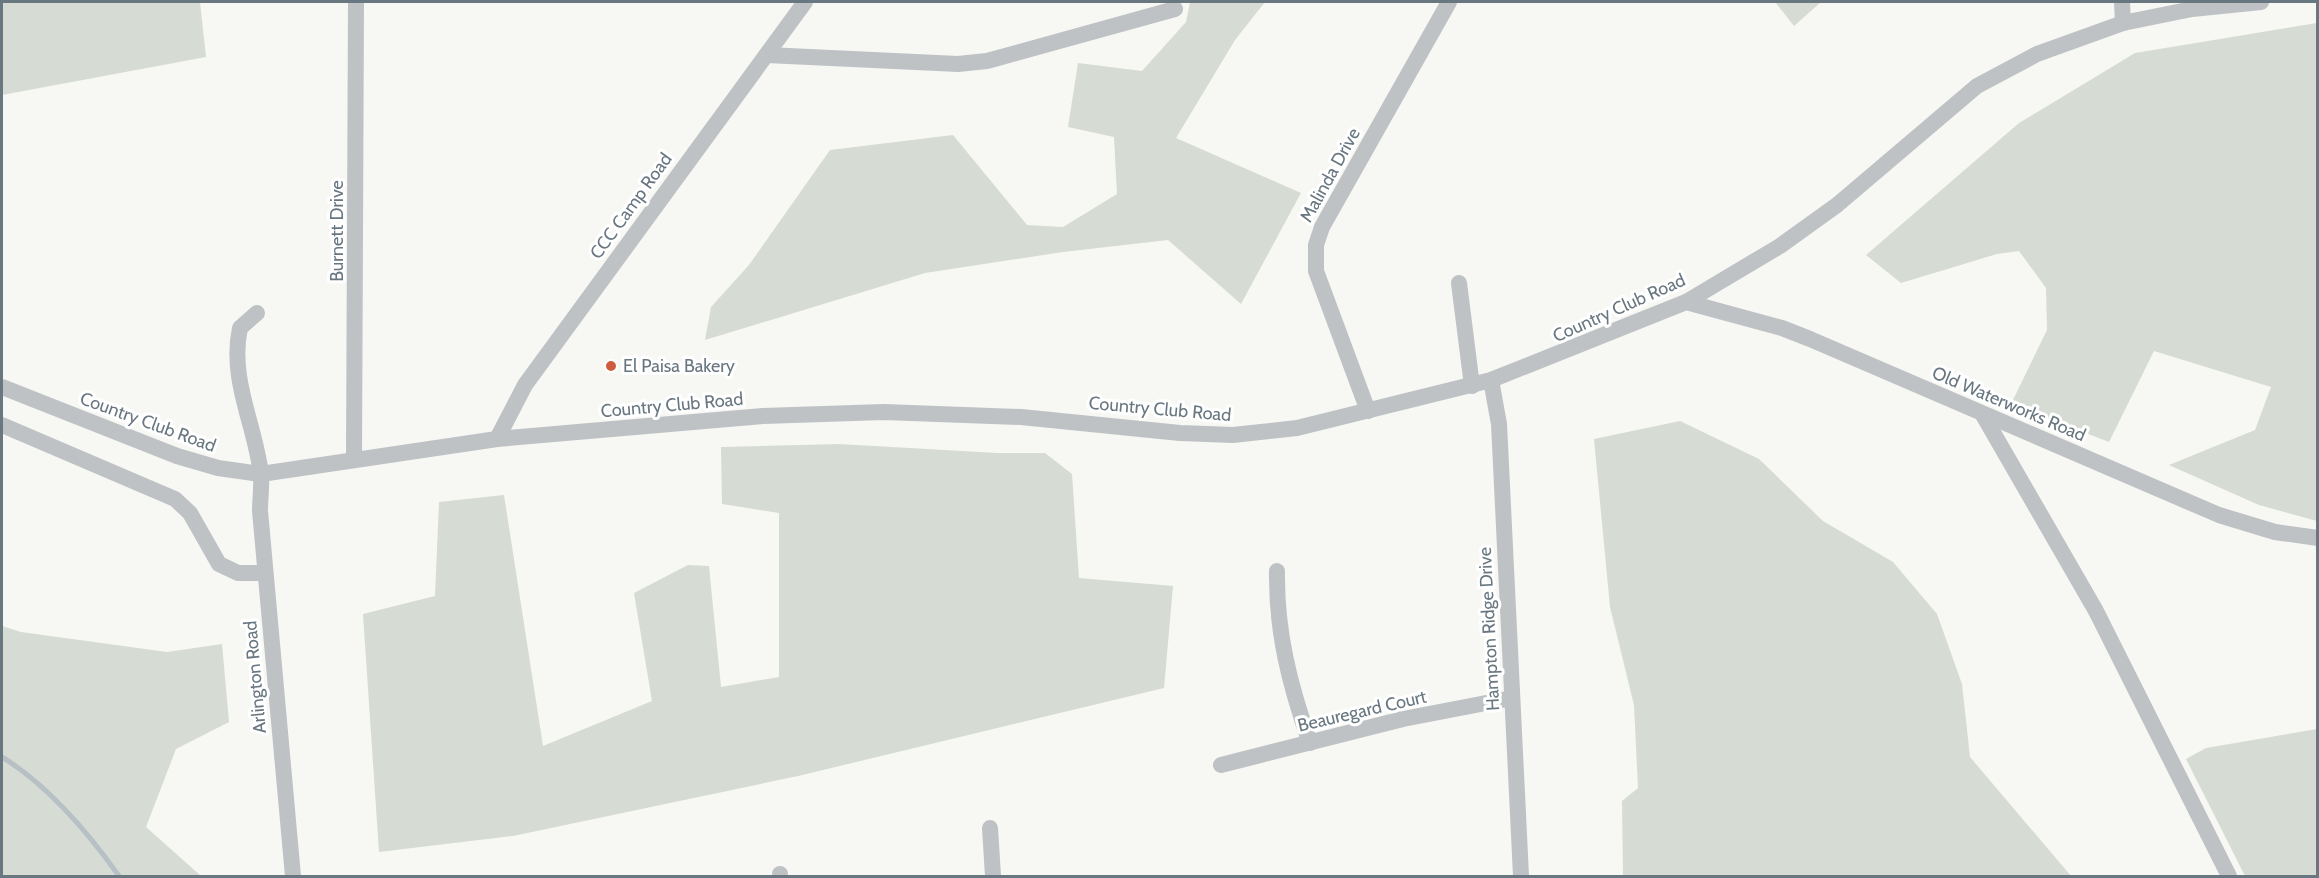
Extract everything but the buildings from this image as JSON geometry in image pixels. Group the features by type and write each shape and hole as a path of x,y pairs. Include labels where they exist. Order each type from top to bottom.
{"street":[{"name":"Burnett Drive","path":"354,460 356,2"},
{"name":"CCC Camp Road","path":"497,439 525,385 805,2"},
{"name":"Malinda Drive","path":"1368,411 1321,287 1315,263 1316,245 1322,227 1449,2"},
{"path":"2122,2 2123,23"},
{"name":"Country Club Road","path":"2,387 177,456 218,468 261,474 497,439 763,416 884,412 1022,417 1180,434 1233,435 1297,428 1491,380 1686,302 1780,246 1837,205 1977,86 2037,54 2123,23 2192,9 2261,2"},
{"path":"767,55 958,64 987,61 1174,9"},
{"path":"1459,283 1472,386"},
{"name":"Old Waterworks Road","path":"1686,302 1782,328 2219,515 2275,532 2318,538"},
{"name":"Arlington Road","path":"257,313 240,328 236,359 240,386 261,474 260,511 293,876"},
{"name":"Hampton Ridge Drive","path":"1491,380 1499,424 1521,876"},
{"path":"1983,415 2096,611 2229,876"},
{"path":"2,424 176,499 190,513 219,564 238,573 265,573"},
{"path":"1277,571 1276,601 1285,663 1310,742"},
{"name":"Beauregard Court","path":"1221,765 1403,719 1512,698"},
{"path":"990,828 993,876"}],"shaded area":[{"path":"2,2 200,2 206,57 2,95"},
{"path":"1190,2 1265,2 1235,40 1176,138 1301,193 1241,304 1168,240 1063,252 925,273 705,340 711,307 749,265 830,150 953,135 1027,225 1063,227 1117,194 1114,137 1068,127 1078,63 1142,71 1186,22"},
{"path":"1775,2 1821,2 1794,26"},
{"path":"2317,23 2317,521 2259,505 2169,465 2255,430 2271,387 2154,351 2109,442 2011,404 2047,330 2046,288 2019,251 1997,254 1901,283 1866,255 2019,123 2135,53"},
{"path":"1680,421 1759,459 1823,521 1893,562 1937,614 1962,684 1970,757 2071,876 1623,876 1622,801 1638,788 1634,705 1610,607 1594,439"},
{"path":"839,444 997,453 1045,453 1072,474 1079,578 1173,586 1164,688 798,776 513,836 379,852 363,614 435,596 439,502 504,495 543,746 652,701 634,593 688,565 709,566 721,687 779,677 779,513 722,504 721,447"},
{"path":"2,626 21,632 167,652 222,644 229,722 176,749 146,827 201,876 2,876"},
{"path":"2317,729 2317,876 2245,876 2186,759 2206,748"}],"waterway":[{"path":"2,757 36,782 66,810 119,876"}],"place":[{"name":"El Paisa Bakery","path":"611,366"}]}
